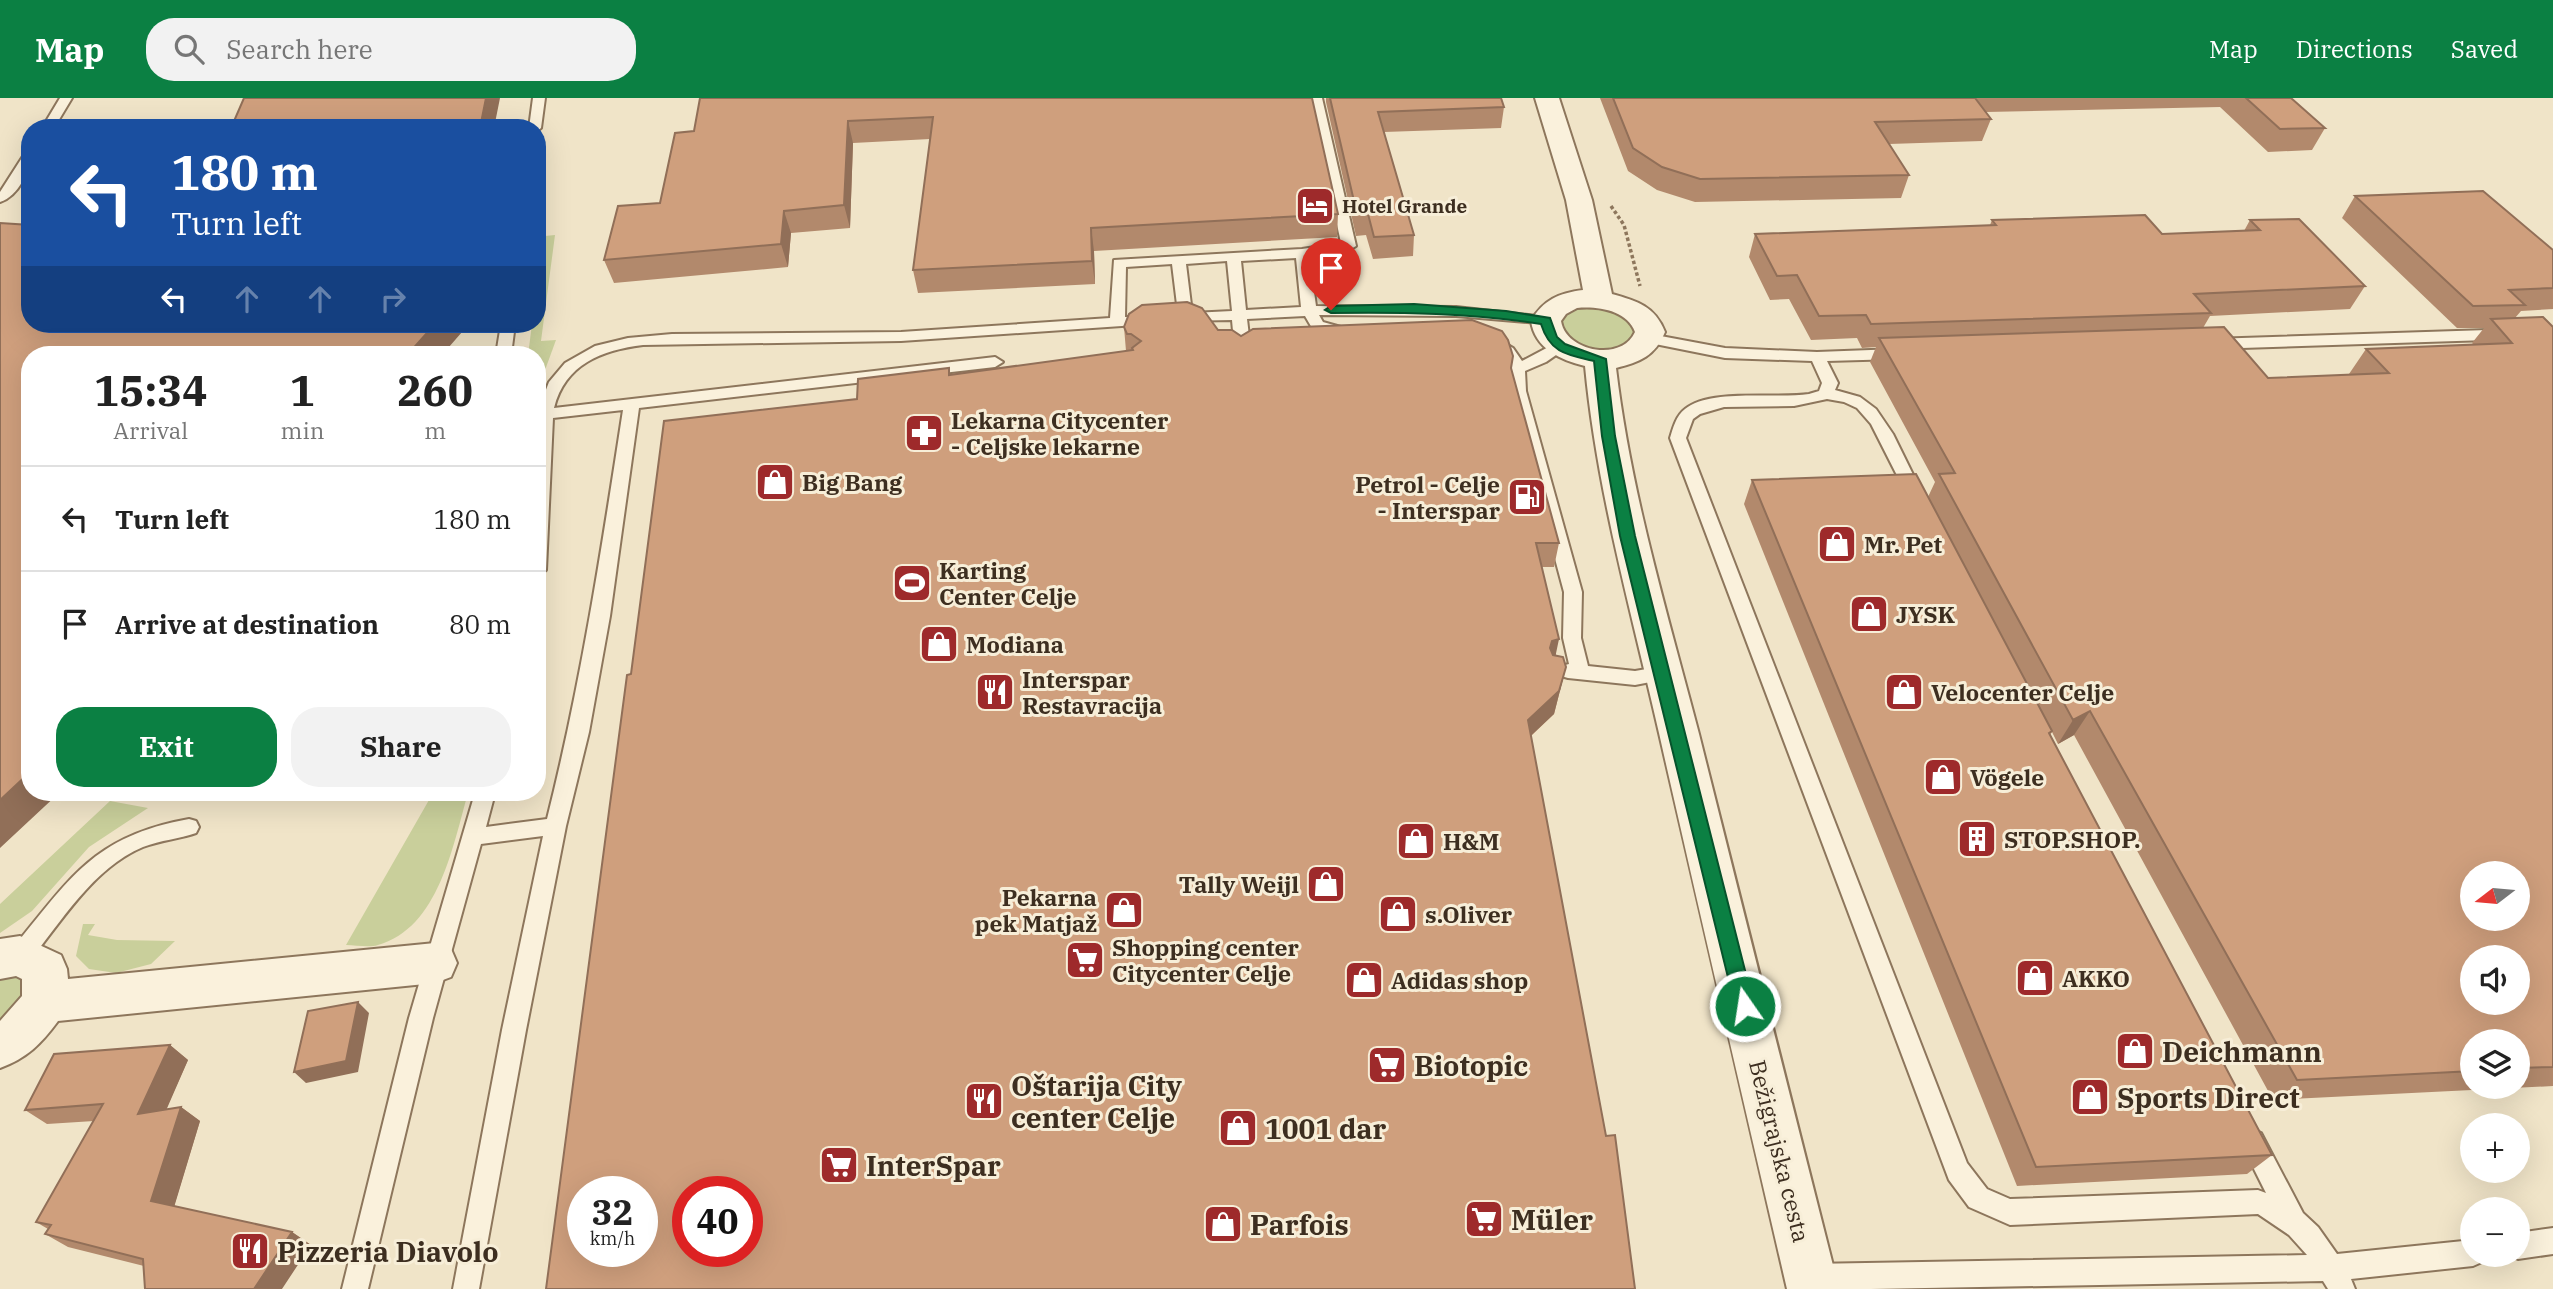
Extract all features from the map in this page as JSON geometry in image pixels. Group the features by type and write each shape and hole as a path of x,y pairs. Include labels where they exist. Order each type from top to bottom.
{"street":[{"path":"1547,98 1579,200 1600,299"},
{"path":"1600,299 1621,303 1647,321 1650,338 1644,348 1633,354 1600,359 1572,352 1553,334 1555,308 1564,303 1600,299"},
{"name":"Bežigrajska cesta","path":"1600,359 1608,436 1628,536 1664,673 1812,1283"},
{"path":"0,1047 22,1032 45,1002 45,969 10,957"},
{"path":"45,1002 435,962"}],"lane":[{"path":"53,119 66,98"},
{"path":"536,119 539,98"},
{"path":"1117,322 1119,263 1302,253 1349,246 1315,98"},
{"path":"0,198 7,193 21,170"},
{"path":"1302,253 1309,310 1317,325 1333,332 1366,333"},
{"path":"1234,257 1243,353"},
{"path":"1178,260 1185,318"},
{"path":"546,408 548,397 559,376 575,361 600,349 633,342 868,337 1309,310 1414,308 1496,313 1553,334 1541,359 1518,368"},
{"path":"546,414 1001,366 991,348 993,331"},
{"path":"2190,345 2553,333"},
{"path":"1476,335 1486,337 1504,348 1518,368 1518,391 1573,592 1572,638 1580,671"},
{"path":"1650,338 1725,353 1817,357 1913,354"},
{"path":"1817,357 1830,383 1826,394"},
{"path":"1925,514 1873,415 1862,404 1846,396 1826,394 1802,401 1713,404 1692,411 1681,423 1678,438 1958,1171 1978,1198 2010,1212 2258,1202 2292,1218 2312,1238 2336,1279"},
{"path":"466,1289 514,1030 556,827 579,732 601,616 632,404"},
{"path":"1556,671 1580,671 1634,678 1664,673"},
{"path":"355,1289 435,962 483,801"},
{"path":"10,957 96,864 128,842 162,830 189,827"},
{"path":"472,836 556,827"},
{"path":"2241,1119 2292,1218"},
{"path":"2530,1244 2553,1241"},
{"path":"1812,1283 2336,1279 2460,1255"}],"path":[{"path":"1608,202 1624,225 1641,291"}],"green space":[{"path":"555,235 546,303 546,236"},
{"path":"1593,306 1622,314 1636,327 1635,338 1616,347 1596,349 1568,336 1561,328 1563,317 1575,309"},
{"path":"531,333 542,333 541,341 556,340 546,367 546,346 529,346"},
{"path":"110,801 148,808 89,847 32,911 0,933 0,904"},
{"path":"428,801 466,801 440,882 416,921 399,936 378,945 346,945"},
{"path":"83,924 95,924 88,935 117,940 175,941 151,964 116,973 89,969 76,956"},
{"path":"0,969 24,972 29,996 0,1026"}],"building":[{"path":"244,98 486,98 482,119 235,119"},
{"path":"700,98 1312,98 1338,214 1091,228 1092,261 913,270 933,117 848,121 844,205 784,211 781,244 604,260 618,206 660,203 675,133 694,131"},
{"path":"1330,98 1501,98 1504,107 1378,112 1414,235 1374,237 1368,214 1357,214"},
{"path":"1613,98 1975,98 1991,119 1875,122 1909,175 1700,179 1662,167 1633,148"},
{"path":"2246,98 2291,98 2325,128 2280,129"},
{"path":"2483,191 2553,250 2553,288 2509,290 2525,305 2473,306 2355,196"},
{"path":"2145,215 2162,234 2260,230 2250,220 2299,219 2365,286 2194,294 2211,313 1871,324 1866,315 1819,316 1797,275 1777,276 1755,234 1996,225 1992,220"},
{"path":"0,223 21,224 21,333 427,333 415,346 21,346 21,780 0,800"},
{"name":"Shopping center Citycenter Celje","path":"1187,302 1202,308 1218,330 1232,330 1241,336 1253,329 1472,320 1502,331 1508,340 1513,356 1511,368 1559,543 1536,543 1559,639 1552,641 1550,648 1553,655 1563,657 1566,667 1559,691 1528,720 1606,1136 1615,1135 1635,1289 546,1289 627,675 631,674 664,421 857,399 858,379 949,368 949,375 1133,350 1141,341 1127,334 1124,327 1129,314 1142,305"},
{"path":"2543,317 2553,327 2553,1067 2530,1068 2530,1029 2460,1029 2460,1072 2297,1080 2090,711 2073,720 1939,474 1955,473 1879,338 2224,327 2268,378 2389,373 2366,349 2512,343 2491,319"},
{"name":"STOP.SHOP.","path":"1916,474 2052,731 2049,733 2272,1155 2036,1167 1752,480"},
{"path":"358,1002 346,1061 294,1072 308,1011"},
{"path":"170,1045 138,1114 181,1107 151,1201 292,1232 254,1289 145,1289 143,1259 45,1234 51,1225 36,1222 103,1104 25,1110 54,1054"}],"place":[{"name":"Hotel Grande","path":"1315,206"},
{"name":"Lekarna Citycenter - Celjske lekarne","path":"924,433"},
{"name":"Big Bang","path":"775,482"},
{"name":"Petrol - Celje - Interspar","path":"1527,497"},
{"name":"Mr. Pet","path":"1837,544"},
{"name":"Karting Center Celje","path":"912,583"},
{"name":"JYSK","path":"1869,614"},
{"name":"Modiana","path":"939,644"},
{"name":"Interspar Restavracija","path":"995,692"},
{"name":"Velocenter Celje","path":"1904,692"},
{"name":"Vögele","path":"1943,777"},
{"name":"STOP.SHOP.","path":"1977,839"},
{"name":"H&M","path":"1416,841"},
{"name":"Tally Weijl","path":"1326,884"},
{"name":"Pekarna pek Matjaž","path":"1124,910"},
{"name":"s.Oliver","path":"1398,914"},
{"name":"Shopping center Citycenter Celje","path":"1085,960"},
{"name":"AKKO","path":"2035,978"},
{"name":"Adidas shop","path":"1364,980"},
{"name":"Deichmann","path":"2135,1051"},
{"name":"Biotopic","path":"1387,1065"},
{"name":"Sports Direct","path":"2090,1097"},
{"name":"Oštarija City center Celje","path":"984,1101"},
{"name":"1001 dar","path":"1238,1128"},
{"name":"InterSpar","path":"839,1165"},
{"name":"Müler","path":"1484,1219"},
{"name":"Parfois","path":"1223,1224"},
{"name":"Pizzeria Diavolo","path":"250,1251"}],"route":[{"path":"1331,310 1414,308 1506,314 1546,321 1547,330 1561,346 1586,357 1600,359 1608,436 1628,536 1745,1006"}]}
